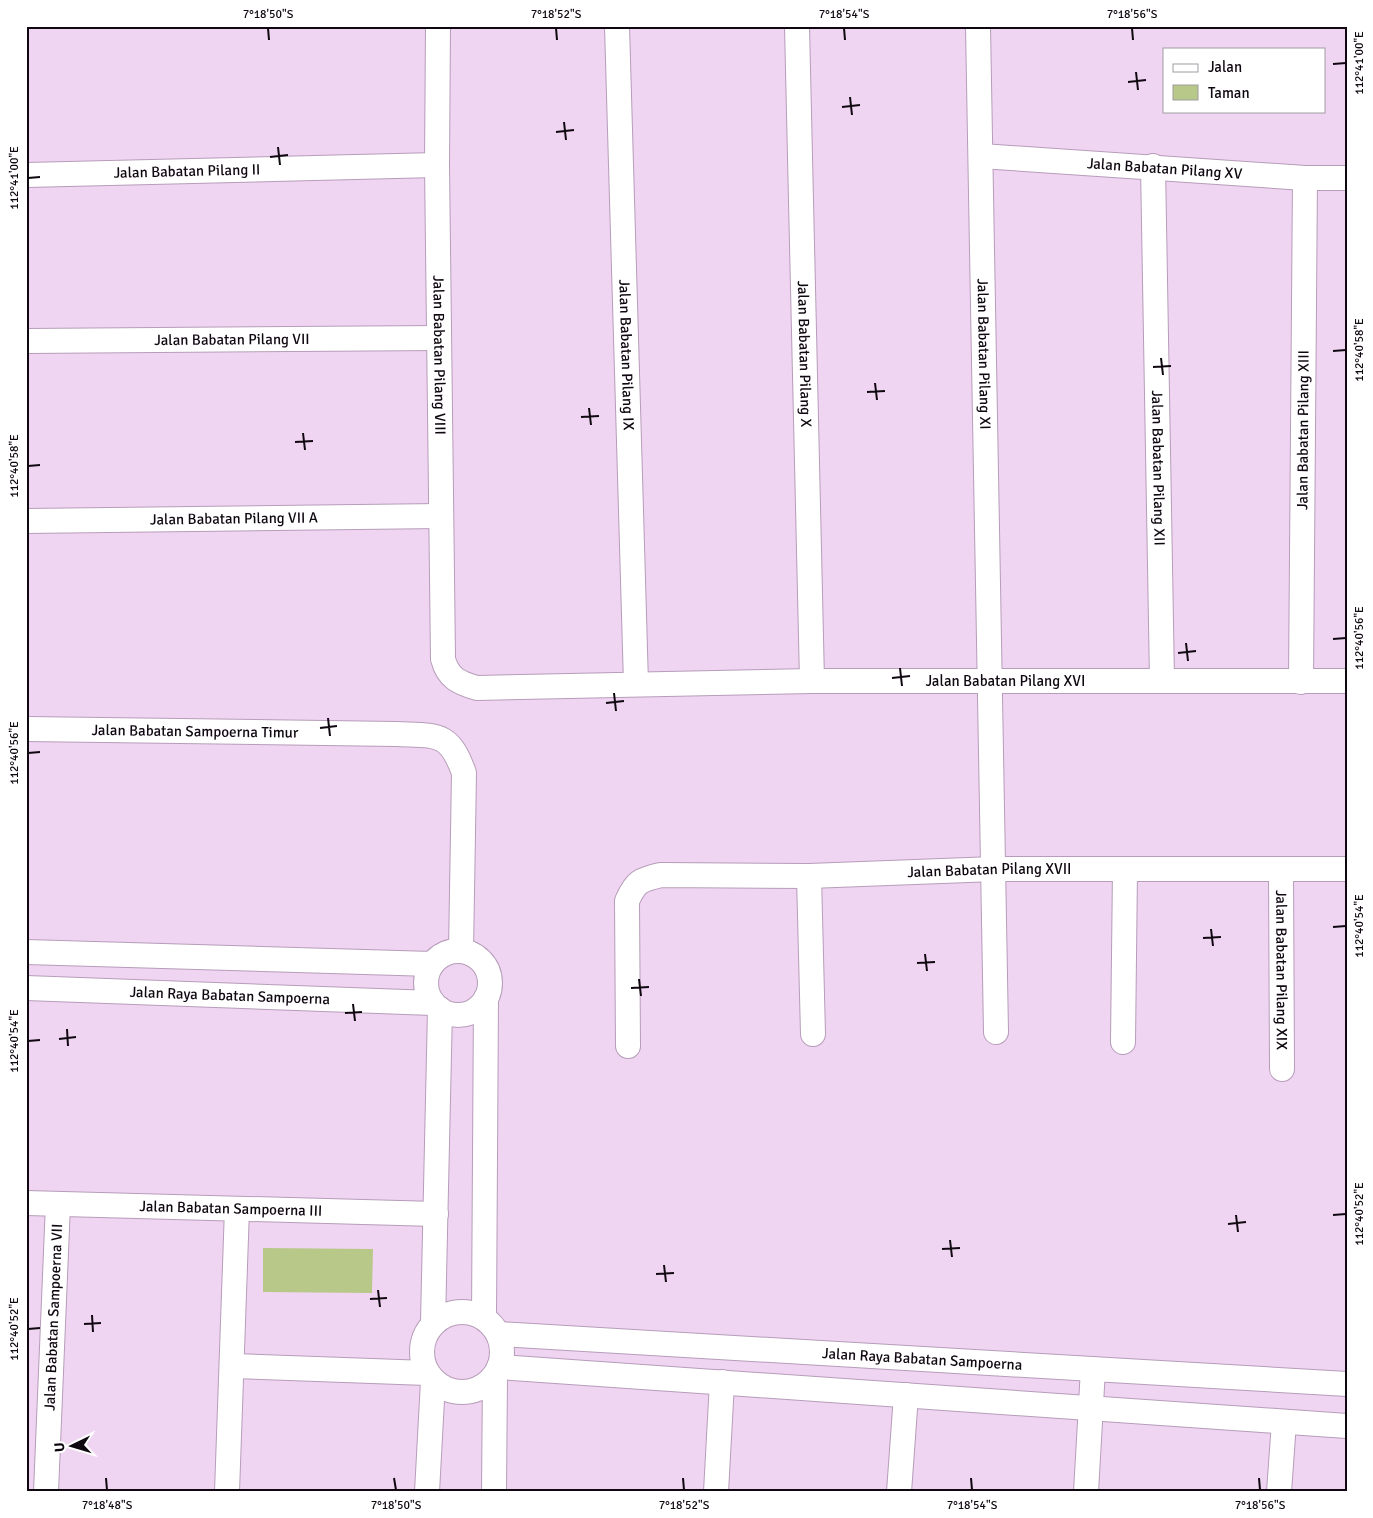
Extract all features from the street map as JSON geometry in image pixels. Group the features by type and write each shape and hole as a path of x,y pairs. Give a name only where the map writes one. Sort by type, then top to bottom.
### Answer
{"street":[{"name":"Jalan Babatan Pilang VIII","path":"438,26 438,338 443,659 446,671 454,680"},
{"name":"Jalan Babatan Pilang IX","path":"617,26 636,684"},
{"name":"Jalan Babatan Pilang X","path":"797,26 812,681"},
{"name":"Jalan Babatan Pilang XI","path":"978,26 996,1032"},
{"name":"Jalan Babatan Pilang XV","path":"981,156 1153,166 1305,178 1347,178"},
{"name":"Jalan Babatan Pilang II","path":"26,175 437,165"},
{"name":"Jalan Babatan Pilang XII","path":"1153,166 1162,680"},
{"name":"Jalan Babatan Pilang XIII","path":"1301,682 1305,178"},
{"name":"Jalan Babatan Pilang VII","path":"26,341 438,338"},
{"name":"Jalan Babatan Pilang VII A","path":"26,521 441,516"},
{"name":"Jalan Babatan Pilang XVI","path":"454,680 478,688 812,681 1347,681"},
{"name":"Jalan Babatan Sampoerna Timur","path":"26,729 396,734 430,736 447,740 457,753 464,773 461,951"},
{"name":"Jalan Babatan Pilang XVII","path":"628,1046 627,900 634,886 644,879 661,875 809,876 994,870 1347,869"},
{"path":"1123,1042 1125,870"},
{"name":"Jalan Babatan Pilang XIX","path":"1281,870 1282,1069"},
{"path":"809,876 813,1034"},
{"path":"433,1323 436,1214 437,1006 426,984 432,964 440,956 450,952 461,951 480,959 490,978 490,988 481,1006 466,1014 457,1015 437,1006"},
{"path":"26,952 432,964"},
{"name":"Jalan Raya Babatan Sampoerna","path":"26,988 437,1006"},
{"path":"486,998 491,1326 502,1350 497,1371 494,1492"},
{"name":"Jalan Babatan Sampoerna III","path":"26,1203 436,1214"},
{"name":"Jalan Babatan Sampoerna VII","path":"46,1492 58,1204"},
{"path":"227,1492 233,1366 237,1209"},
{"path":"491,1326 464,1311 452,1312 433,1323 421,1346 422,1360 430,1377 445,1389 459,1392 472,1391 484,1385 497,1371 722,1382 1347,1426"},
{"name":"Jalan Raya Babatan Sampoerna","path":"491,1326 1093,1369 1347,1384"},
{"path":"233,1366 430,1377"},
{"path":"1086,1492 1093,1369"},
{"path":"427,1492 430,1377"},
{"path":"716,1492 722,1382"},
{"path":"899,1492 906,1395"},
{"path":"1279,1492 1284,1422"}],"green space":[{"path":"263,1248 373,1249 372,1293 263,1292"}]}
